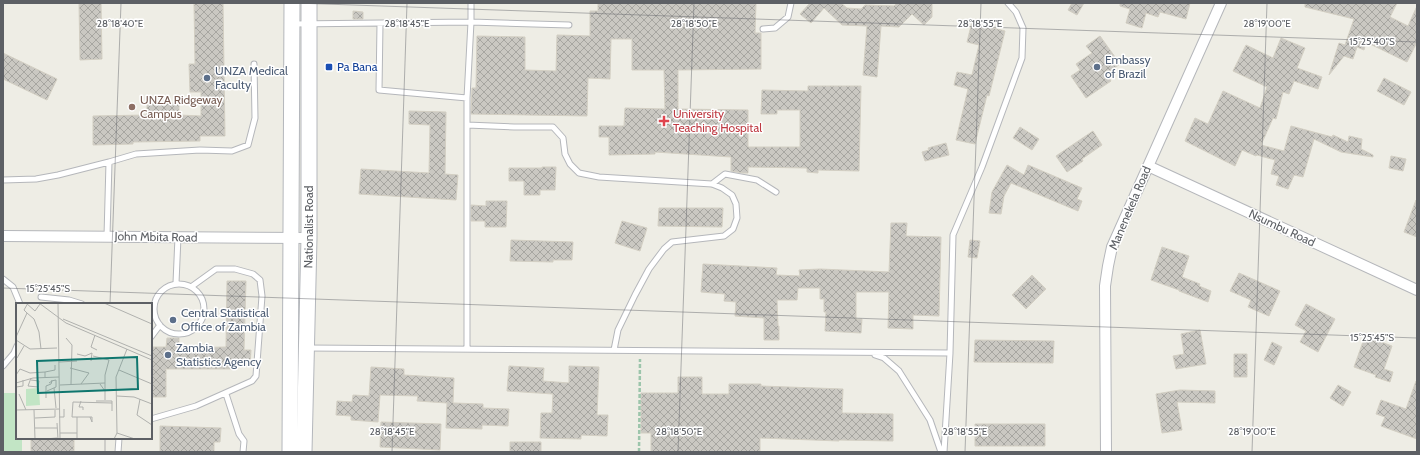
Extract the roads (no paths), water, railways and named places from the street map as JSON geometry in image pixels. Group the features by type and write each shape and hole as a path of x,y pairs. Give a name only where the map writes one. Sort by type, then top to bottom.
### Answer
{"main road":[{"name":"Nationalist Road","path":"290,452 292,3"},
{"name":"Nationalist Road","path":"304,452 309,238 309,3"}],"street":[{"name":"Manenekela Road","path":"1106,452 1104,332 1105,286 1112,246 1221,3"},
{"name":"Nsumbu Road","path":"1148,166 1417,290"},
{"name":"John Mbita Road","path":"3,236 309,238"}],"lane":[{"path":"467,349 467,98 471,3"},
{"path":"763,29 775,28 788,17 790,3"},
{"path":"944,452 950,353 953,235 982,167 1022,58 1023,28 1016,12 1008,3"},
{"path":"292,24 310,25 471,22 569,25"},
{"path":"380,24 379,90 467,98"},
{"path":"3,180 36,179 58,175 136,154 200,150 232,151 248,145 255,118 254,64"},
{"path":"467,125 553,127 563,138 565,154 570,164 579,173 598,177 712,184 722,188 732,195 736,204 738,218 733,229 724,236 672,242 664,249 649,269 635,295 618,330 614,350"},
{"path":"107,236 109,162"},
{"path":"712,184 725,174 757,180 776,192"},
{"path":"176,283 178,237"},
{"path":"152,420 196,406 226,394 252,381 256,376 262,296 260,280 253,274 236,269 216,269 191,286"},
{"path":"3,279 13,287 20,303"},
{"path":"176,283 191,286 199,292 203,299 203,317 199,325 192,331 184,334 175,334 167,331 160,325 155,315 155,304 159,294 166,287 176,283"},
{"path":"41,297 70,300 79,303"},
{"path":"152,336 160,325"},
{"path":"3,366 16,348"},
{"path":"307,348 950,353"},
{"path":"871,353 884,358 899,371 930,420 941,452"},
{"path":"226,394 239,434 244,440 244,452"},
{"path":"118,452 119,439"}],"place":[{"name":"Pa Bana","path":"329,67"},
{"name":"Embassy of Brazil","path":"1097,67"},
{"name":"UNZA Medical Faculty","path":"207,78"},
{"name":"UNZA Ridgeway Campus","path":"132,107"},
{"name":"University Teaching Hospital","path":"664,121"},
{"name":"Central Statistical Office of Zambia","path":"173,320"},
{"name":"Zambia Statistics Agency","path":"168,355"}]}
